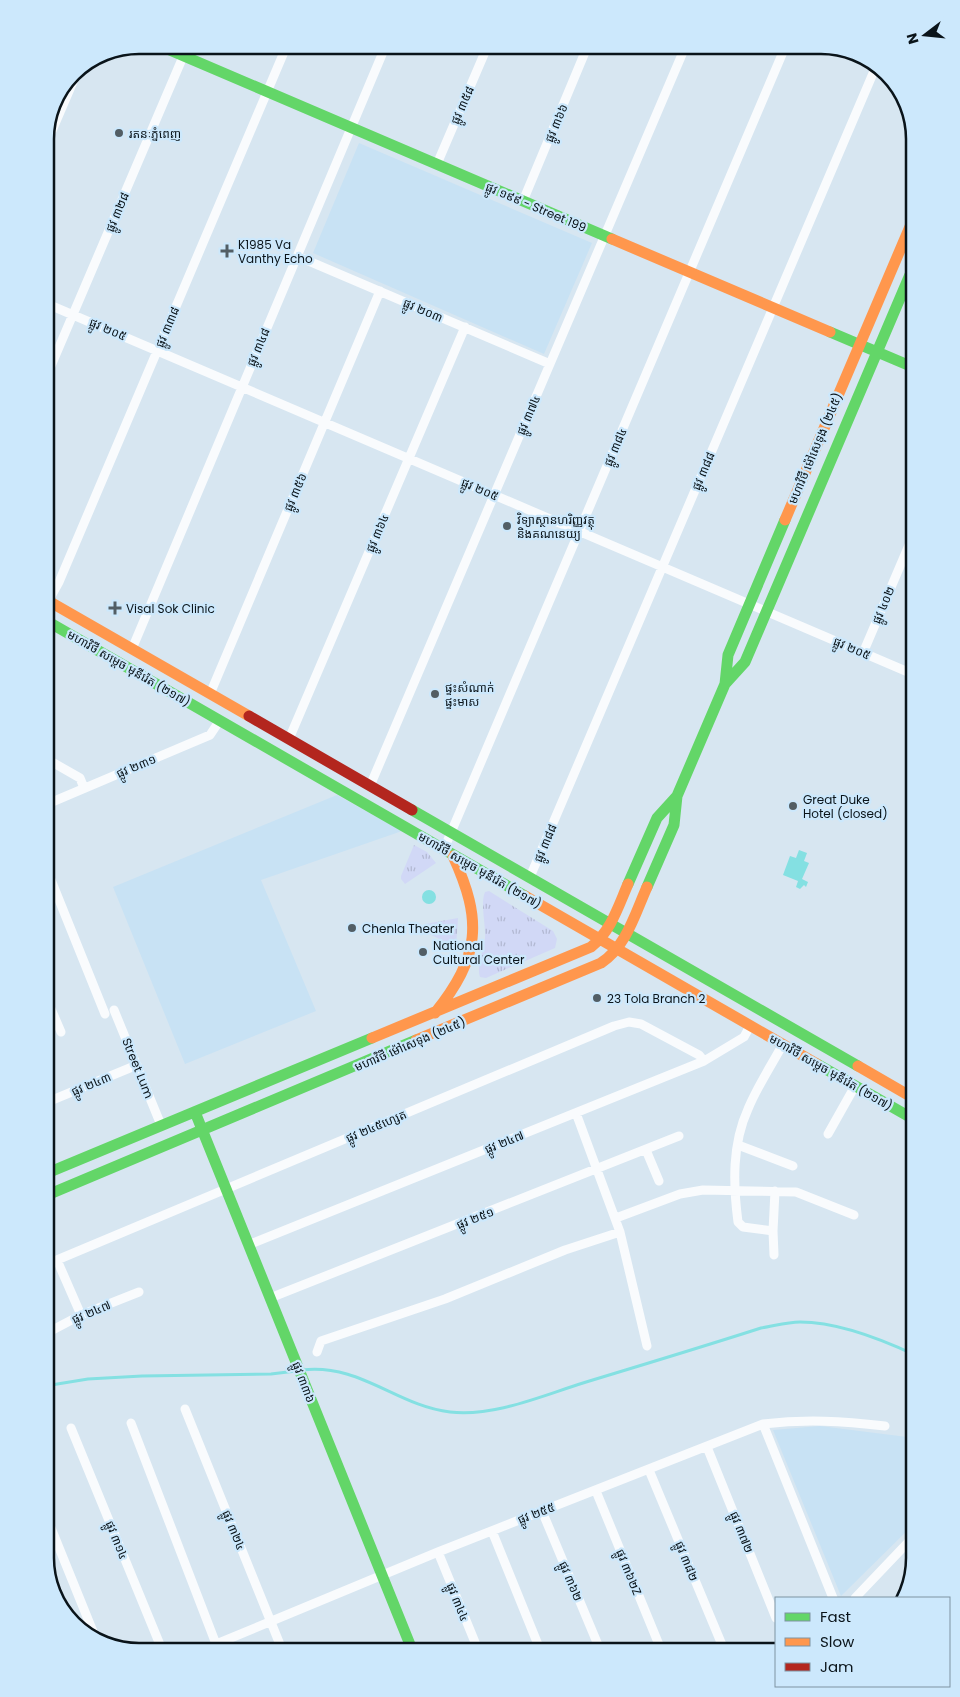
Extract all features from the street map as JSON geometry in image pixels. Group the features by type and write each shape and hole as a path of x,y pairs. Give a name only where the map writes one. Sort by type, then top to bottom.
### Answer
{"main road":[{"name":"ផ្លូវ ១៩៩ - Street 199","path":"179,54 906,364"},
{"name":"មហាវិថី ម៉ៅសេទុង (២៤៥)","path":"54,1192 601,964 618,949 627,934 674,825 677,796 725,684 728,655 748,604 906,236"},
{"name":"មហាវិថី ម៉ៅសេទុង (២៤៥)","path":"725,684 745,662 906,284"},
{"name":"មហាវិថី សម្តេច មុនីរ៉េត (២១៧)","path":"54,606 132,649 906,1094"},
{"name":"មហាវិថី សម្តេច មុនីរ៉េត (២១៧)","path":"54,625 906,1115"},
{"name":"មហាវិថី ម៉ៅសេទុង (២៤៥)","path":"54,1170 591,947 601,940 611,924 657,818 677,796"},
{"path":"435,1013 450,996 462,977 473,933 473,910 466,882 448,852"},
{"name":"ផ្លូវ ៣៣៦","path":"195,1112 409,1643"}],"street":[{"name":"ផ្លូវ ៣៣៨","path":"54,590 59,582 283,54"},
{"name":"ផ្លូវ ៣៤៨","path":"132,649 382,54"},
{"name":"ផ្លូវ ៣៥៨","path":"437,164 484,54"},
{"name":"ផ្លូវ ៣៦៦","path":"523,201 584,54"},
{"name":"ផ្លូវ ៣៧៤","path":"370,786 682,54"},
{"name":"ផ្លូវ ៣៨៤","path":"448,852 451,832 782,54"},
{"name":"ផ្លូវ ៣២៨","path":"54,359 184,56"},
{"name":"ផ្លូវ ៣៨៨","path":"530,877 873,72"},
{"path":"56,121 69,90"},
{"name":"ផ្លូវ ២០៣","path":"297,256 550,364"},
{"name":"ផ្លូវ ៣៥៦","path":"210,694 380,291"},
{"name":"ផ្លូវ ២០៥","path":"54,307 906,671"},
{"name":"ផ្លូវ ៣៦៤","path":"289,739 465,327"},
{"name":"ផ្លូវ ៤០២","path":"863,653 906,552"},
{"name":"ផ្លូវ ២៣១","path":"54,801 210,735 220,720"},
{"path":"54,763 80,778 84,788"},
{"name":"Street Lum","path":"54,885 110,1012 136,1065 161,1125"},
{"path":"54,1017 60,1032"},
{"name":"ផ្លូវ ២៤៥ហ្សេត","path":"54,1261 614,1026 629,1022 640,1024 699,1054 704,1061"},
{"name":"ផ្លូវ ២៤៧","path":"248,1245 704,1061 744,1036 750,1026"},
{"path":"773,1231 740,1225 734,1192 738,1145 748,1108 783,1044"},
{"name":"ផ្លូវ ២៤៣","path":"54,1099 136,1065"},
{"path":"828,1134 854,1086"},
{"path":"576,1113 616,1218 647,1346"},
{"name":"ផ្លូវ ២៥១","path":"270,1298 679,1136"},
{"path":"738,1145 793,1166"},
{"path":"646,1150 659,1181"},
{"path":"616,1218 680,1194 703,1190 796,1192 854,1214"},
{"path":"774,1255 775,1191"},
{"path":"317,1352 321,1341 445,1299 565,1250 620,1232"},
{"path":"57,1260 81,1315"},
{"name":"ផ្លូវ ២៤៧","path":"54,1329 81,1315 139,1292"},
{"name":"ផ្លូវ ៣២៤","path":"185,1409 279,1643"},
{"name":"ផ្លូវ ២៥៥","path":"218,1643 438,1552 763,1424 800,1420 838,1420 885,1426"},
{"path":"131,1423 216,1643"},
{"path":"763,1424 833,1597"},
{"name":"ផ្លូវ ៣១៤","path":"71,1428 159,1643"},
{"name":"ផ្លូវ ៣៧២","path":"707,1447 775,1616"},
{"name":"ផ្លូវ ៣៨២","path":"649,1470 721,1643"},
{"name":"ផ្លូវ ៣៦២Z","path":"596,1491 658,1643"},
{"name":"ផ្លូវ ៣៦២","path":"542,1511 597,1643"},
{"path":"492,1531 537,1643"},
{"path":"54,1535 92,1629"},
{"path":"856,1597 906,1544"},
{"name":"ផ្លូវ ៣៤៤","path":"438,1552 475,1643"}],"shaded area":[{"path":"359,143 592,243 544,354 313,253"},
{"path":"337,795 402,831 261,880 316,1011 185,1064 113,887"},
{"path":"820,1426 906,1437 906,1532 841,1596 773,1430"}],"green space":[{"path":"414,845 427,852 436,863 405,884 401,876"},
{"path":"489,891 553,931 557,939 555,948 486,978 480,977 480,963 485,938 483,902 485,892"},
{"path":"458,918 456,947 421,930 425,924"}],"water":[{"path":"799,850 807,853 804,861 809,863 802,879 808,882 806,887 804,885 800,889 796,887 798,881 783,875 790,856 796,858"},
{"path":"426,890 432,890 436,897 432,904 426,904 422,900 422,894"}],"waterway":[{"path":"302,1370 323,1370 342,1373 431,1408 467,1413 517,1404 761,1328 790,1323 814,1323 844,1328 906,1351"},
{"path":"54,1385 88,1379 142,1376 271,1374 296,1371"}],"traffic: fast":[{"path":"179,54 612,239"},
{"path":"725,684 745,662 906,284"},
{"path":"830,332 906,364"},
{"path":"647,887 674,825 677,796 725,684 728,655 785,520"},
{"path":"54,625 525,896"},
{"path":"628,884 657,818 677,796"},
{"path":"412,810 858,1066"},
{"path":"54,1170 372,1038"},
{"path":"54,1192 416,1040"},
{"path":"817,1064 906,1115"},
{"path":"195,1112 409,1643"}],"traffic: slow":[{"path":"785,520 906,236"},
{"path":"612,239 830,332"},
{"path":"54,604 249,716"},
{"path":"435,1013 461,974 472,938 469,900 463,879 453,856"},
{"path":"372,1038 591,947 609,926 628,884"},
{"path":"416,1040 601,963 610,956 623,939 634,919 647,887"},
{"path":"525,896 817,1064"},
{"path":"858,1066 906,1094"}],"traffic: jam":[{"path":"249,716 412,810"}],"place":[{"name":"រតនៈភ្នំពេញ","path":"119,133"},
{"name":"K1985 Va Vanthy Echo","path":"227,251"},
{"name":"វិទ្យាស្ថានហរិញ្ញវត្ថុ និងគណនេយ្យ","path":"507,526"},
{"name":"Visal Sok Clinic","path":"115,608"},
{"name":"ផ្ទះសំណាក់ ផ្ទះមាស","path":"435,694"},
{"name":"Great Duke Hotel (closed)","path":"793,806"},
{"name":"Chenla Theater","path":"352,928"},
{"name":"National Cultural Center","path":"423,952"},
{"name":"23 Tola Branch 2","path":"597,998"}]}
